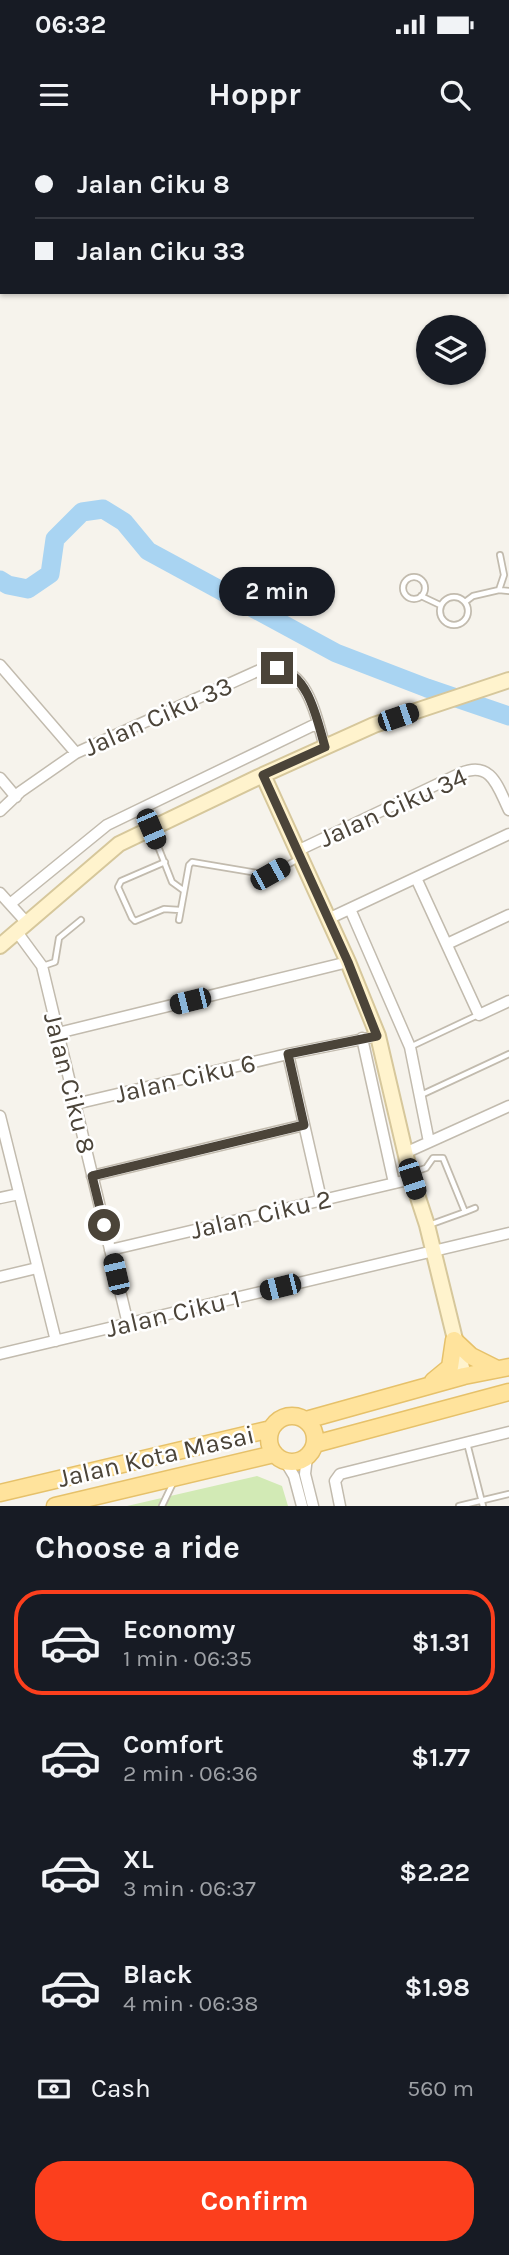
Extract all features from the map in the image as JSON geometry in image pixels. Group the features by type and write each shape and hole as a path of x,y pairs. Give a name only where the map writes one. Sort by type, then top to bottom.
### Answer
{"main road":[{"path":"454,1340 471,1356 503,1368"},
{"path":"418,1388 442,1376 450,1367 454,1340"},
{"path":"306,1420 418,1388 503,1368"},
{"path":"311,1450 314,1430 300,1416 286,1416 271,1429 269,1439 280,1457 293,1462 311,1450 471,1400 509,1392"},
{"name":"Jalan Kota Masai","path":"0,1493 271,1429"},
{"name":"Jalan Kota Masai","path":"55,1506 176,1476 280,1457"}],"street":[{"path":"0,665 76,753"},
{"name":"Jalan Ciku 33","path":"0,811 76,753 269,668 285,669 298,679 318,723 325,747"},
{"path":"0,946 119,844 374,725 502,682"},
{"path":"10,904 107,825 318,723"},
{"name":"Jalan Ciku 34","path":"299,854 468,770 478,769 490,775 509,810"},
{"path":"263,775 348,962 377,1036 464,1376"},
{"path":"0,778 16,797"},
{"path":"328,919 509,834"},
{"path":"416,878 479,1015 509,1001"},
{"name":"Jalan Ciku 8","path":"0,893 10,904 42,966 128,1324"},
{"path":"350,909 410,1047 429,1143"},
{"path":"447,944 509,915"},
{"path":"58,1033 348,962"},
{"name":"Jalan Ciku 6","path":"75,1104 377,1036"},
{"path":"362,1038 394,1183"},
{"path":"288,1054 321,1199"},
{"path":"405,1153 509,1107"},
{"path":"1,1121 56,1341"},
{"path":"92,1176 304,1125"},
{"name":"Jalan Ciku 2","path":"110,1250 394,1183 411,1176"},
{"path":"0,1198 19,1194"},
{"name":"Jalan Ciku 1","path":"0,1354 509,1233"},
{"path":"0,1277 37,1268"},
{"path":"340,1506 335,1480 338,1476 509,1432"},
{"path":"311,1450 305,1474 313,1506"},
{"path":"280,1457 294,1476 302,1506"}],"lane":[{"path":"499,590 504,575 500,555"},
{"path":"421,596 425,592 423,581 419,578 408,579 404,589 406,595 411,598 421,596 440,606"},
{"path":"465,602 473,596 499,590 509,591"},
{"path":"459,597 465,602 468,608 463,621 456,625 443,620 440,606 445,600 459,597"},
{"path":"151,829 173,883 183,890"},
{"path":"179,920 183,890 192,862 269,875 299,854"},
{"path":"165,862 121,881 118,887 133,920 164,909 180,910"},
{"path":"42,966 55,962 59,938 81,920"},
{"path":"410,1047 479,1015"},
{"path":"420,1095 509,1054"},
{"path":"411,1176 426,1168 433,1158 443,1158 465,1212"},
{"path":"427,1225 475,1208"},
{"path":"467,1443 482,1503"},
{"path":"162,1506 170,1494 176,1476"},
{"path":"459,1506 482,1503 509,1494"}],"green space":[{"path":"257,1476 282,1486 288,1506 127,1506"}],"waterway":[{"path":"0,580 8,585 28,589 50,574 55,539 82,512 103,509 124,522 148,551 336,653 509,716"}],"route":[{"path":"104,1225 92,1176 304,1125 288,1054 377,1036 348,962 263,775 325,747 303,686 292,673 277,668"}]}
